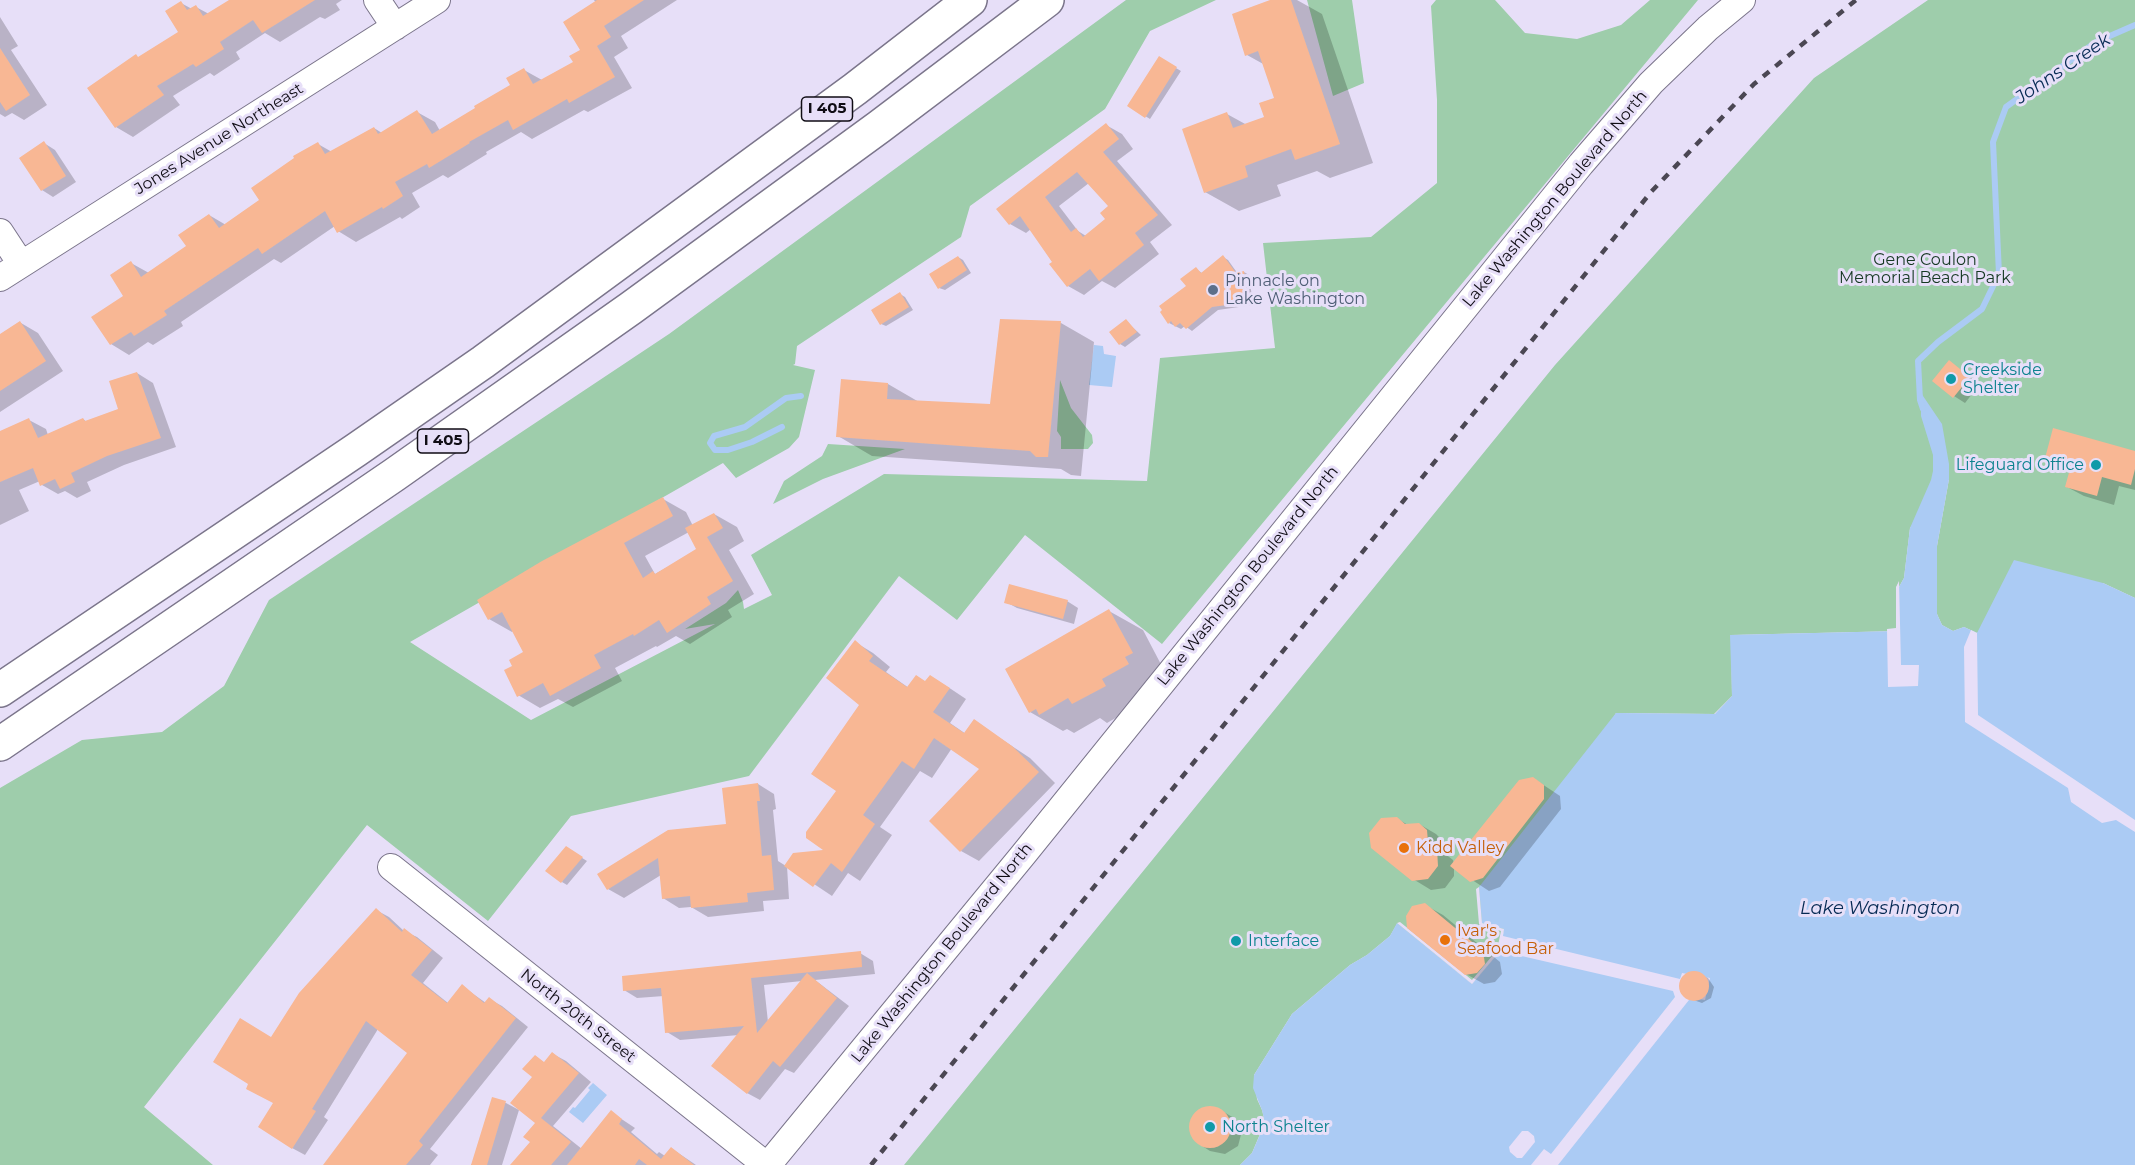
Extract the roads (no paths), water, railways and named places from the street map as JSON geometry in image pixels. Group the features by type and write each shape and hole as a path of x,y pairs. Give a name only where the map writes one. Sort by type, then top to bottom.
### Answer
{"highway":[{"path":"682,216 937,0"},
{"name":"I 405","path":"0,690 492,355 855,89 969,0"},
{"name":"I 405","path":"0,744 394,475 631,308 879,127 1047,0"},
{"path":"879,127 1071,0"}],"street":[{"path":"376,0 394,27"},
{"name":"Jones Avenue Northeast","path":"10,271 437,0"},
{"name":"Lake Washington Boulevard North","path":"767,1165 1023,855 1581,164 1652,83 1708,28 1742,0"},
{"path":"0,232 10,271"},
{"name":"North 20th Street","path":"391,867 767,1165"}],"water":[{"path":"1094,345 1103,346 1104,354 1116,356 1112,387 1089,385"},
{"name":"Lake Washington","path":"1921,393 1942,424 1949,464 1949,479 1937,546 1937,614 1942,625 1953,631 1964,627 1977,633 2014,560 2103,583 2135,598 2135,1165 1240,1165 1252,1153 1265,1123 1253,1088 1254,1075 1292,1014 1350,965 1367,955 1390,936 1397,923 1472,984 1500,951 1504,929 1482,923 1479,887 1616,713 1715,714 1732,696 1730,635 1899,631 1899,587 1904,578 1910,528 1933,471 1933,455 1921,416"},
{"path":"593,1083 607,1095 583,1123 569,1112 590,1090 588,1088"}],"waterway":[{"name":"Johns Creek","path":"1923,409 1920,400 1918,361 1938,342 1982,309 1999,274 1993,142 2006,107 2096,42 2135,25"},
{"path":"782,427 752,442 728,450 715,450 710,443 714,436 745,427 786,398 801,396"}],"railway":[{"path":"871,1165 1651,192 1754,84 1856,0"}],"place":[{"name":"Pinnacle on Lake Washington","path":"1213,290"},
{"name":"Creekside Shelter","path":"1951,379"},
{"name":"Lifeguard Office","path":"2096,465"},
{"name":"Kidd Valley","path":"1404,848"},
{"name":"Ivar's Seafood Bar","path":"1445,940"},
{"name":"Interface","path":"1236,941"},
{"name":"North Shelter","path":"1210,1127"}],"park label":[{"name":"Gene Coulon Memorial Beach Park","path":"1925,269"}]}
